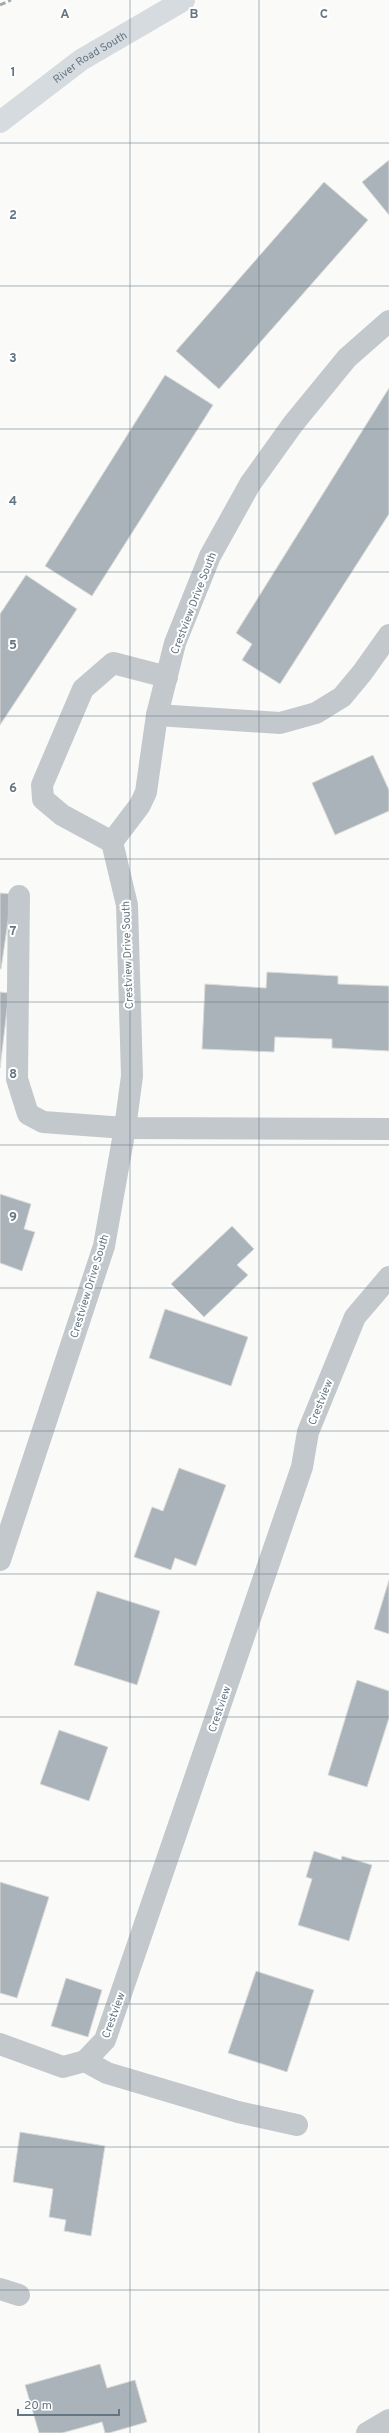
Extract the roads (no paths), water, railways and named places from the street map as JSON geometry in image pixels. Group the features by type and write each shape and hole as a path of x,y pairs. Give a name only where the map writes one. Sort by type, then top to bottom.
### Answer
{"main road":[{"name":"River Road South","path":"0,122 81,60 184,0"}],"street":[{"name":"Crestview Drive South","path":"0,1560 104,1246 125,1128 132,1076 127,905 112,842 140,805 146,792 157,715 176,643 210,556 250,484 293,424 347,358 389,321"},
{"path":"157,715 280,723 316,713 342,696 362,673 389,635"},
{"path":"112,842 62,815 43,799 42,785 83,689 113,663 167,677"},
{"path":"19,896 17,1079 28,1114 43,1122 125,1128 389,1129"},
{"name":"Crestview","path":"85,2061 105,2040 302,1467 308,1432 355,1316 389,1277"},
{"path":"0,2044 63,2066 85,2061 107,2073 238,2112 297,2125"},
{"path":"367,2433 389,2420"}],"railway":[{"path":"0,5 11,0"}]}
